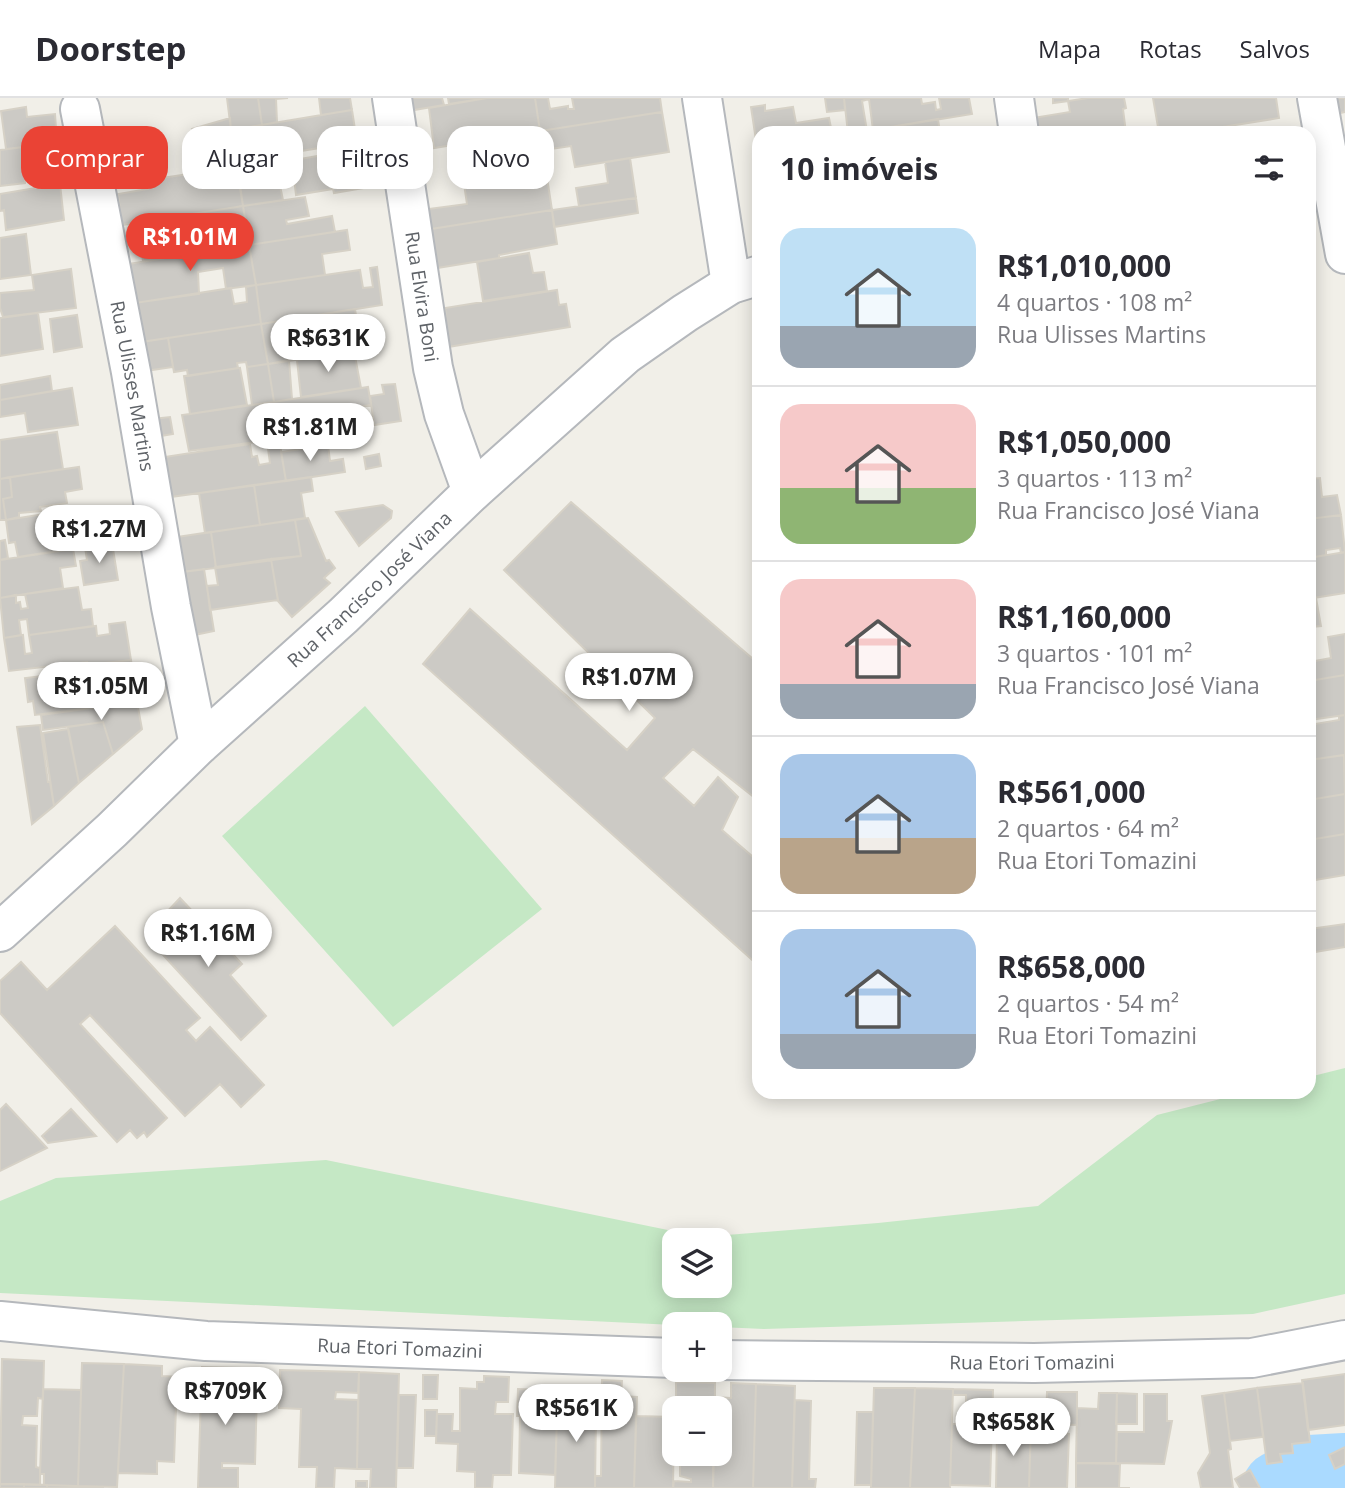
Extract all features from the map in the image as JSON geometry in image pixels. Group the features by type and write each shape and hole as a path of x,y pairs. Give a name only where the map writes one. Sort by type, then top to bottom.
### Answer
{"street":[{"name":"Rua Elvira Boni","path":"392,98 433,368 444,414 472,492"},
{"path":"702,98 745,280"},
{"path":"1014,98 1018,126"},
{"path":"1317,98 1345,254"},
{"name":"Rua Ulisses Martins","path":"80,109 131,372 171,607 199,745"},
{"name":"Rua Francisco José Viana","path":"0,932 112,830 199,745 343,616 472,492 625,355 685,313 745,280"},
{"name":"Rua Etori Tomazini","path":"0,1321 206,1341 662,1358"},
{"name":"Rua Etori Tomazini","path":"732,1360 1034,1363 1252,1357 1345,1339"}],"green space":[{"path":"365,706 542,909 393,1027 222,836"},
{"path":"1345,1068 1345,1294 1253,1314 764,1329 732,1328 732,1312 662,1312 662,1324 0,1293 0,1201 56,1178 326,1160 662,1229 662,1298 732,1298 732,1235 1038,1206 1157,1115 1220,1099 1316,1099 1316,1075"}],"building":[{"path":"227,98 258,98 262,125 230,126"},
{"path":"258,98 288,98 276,99 277,122 262,125"},
{"path":"319,98 350,98 352,110 321,115"},
{"path":"412,98 442,98 444,105 414,110"},
{"path":"448,98 487,98 449,104"},
{"path":"487,98 535,98 539,126 447,126 447,146 434,148 429,108"},
{"path":"535,98 548,98 550,109 568,106 568,109 574,109 572,98 660,98 662,112 554,129 554,126 539,126"},
{"path":"825,98 844,98 845,110 827,112"},
{"path":"844,98 921,98 922,104 935,102 936,110 941,109 939,98 969,98 972,114 898,126 872,126 869,99 862,101 866,126 847,126"},
{"path":"1053,98 1068,98 1068,101 1053,103"},
{"path":"1124,98 1125,126 1034,126 1033,118 1070,112 1068,101"},
{"path":"1153,98 1276,98 1279,118 1229,126 1158,126"},
{"path":"1334,98 1345,98 1345,112 1336,114"},
{"path":"765,105 765,111 793,107 796,123 829,118 831,126 754,126 751,107"},
{"path":"26,107 27,117 55,114 56,126 21,126 21,147 6,149 1,111"},
{"path":"352,110 354,126 317,126 317,148 303,151 303,126 255,126"},
{"path":"662,112 669,152 575,167 571,146 554,148 554,129"},
{"path":"230,118 231,126 202,126"},
{"path":"938,119 939,126 897,126"},
{"path":"21,147 21,183 0,186 0,150"},
{"path":"317,156 317,189 333,189 296,195 295,189 303,189 303,159"},
{"path":"630,158 636,198 579,206 576,188 608,183 605,162"},
{"path":"182,175 182,189 241,189 243,206 122,225 118,194 168,189 168,177"},
{"path":"30,189 61,189 64,220 6,230 4,210 0,211 0,194"},
{"path":"240,189 281,189 283,200 243,206"},
{"path":"333,189 358,189 334,193"},
{"path":"465,189 549,189 552,210 431,229 428,209 467,204"},
{"path":"305,197 309,216 286,220 287,224 332,216 335,232 249,245 243,206"},
{"path":"636,198 638,213 554,227 552,210"},
{"path":"243,206 249,245 143,261 140,242 208,232 205,212"},
{"path":"552,210 557,244 499,255 499,258 437,268 431,229"},
{"path":"347,230 350,250 322,254 325,275 256,285 249,245"},
{"path":"26,234 31,275 0,279 0,238"},
{"path":"249,245 256,285 226,289 223,268 198,272 199,294 135,303 128,264"},
{"path":"529,253 533,273 544,272 547,291 483,301 477,262"},
{"path":"377,267 382,305 261,324 256,285 360,270 363,288 373,287 370,268"},
{"path":"71,269 76,308 3,317 0,293 34,290 32,275"},
{"path":"256,285 261,324 141,342 135,303 231,288 234,304 247,302 246,287"},
{"path":"557,290 559,305 566,304 570,327 448,347 445,308"},
{"path":"355,309 361,350 268,364 261,324"},
{"path":"38,313 43,349 0,356 0,318"},
{"path":"77,315 82,347 54,352 50,319"},
{"path":"261,324 268,364 247,367 246,362 237,363 238,368 188,376 187,370 174,372 168,338"},
{"path":"168,338 173,367 145,371 141,342"},
{"path":"354,351 361,388 301,397 297,360"},
{"path":"289,360 292,399 274,402 268,364"},
{"path":"268,364 274,402 252,405 247,367"},
{"path":"240,368 247,405 190,414 184,376"},
{"path":"50,376 52,391 0,400 0,385"},
{"path":"395,384 401,421 374,425 370,396 384,394 382,385"},
{"path":"368,387 371,405 276,419 274,402"},
{"path":"72,388 78,425 28,432 25,413 0,417 0,400"},
{"path":"274,402 279,439 189,451 182,415"},
{"path":"170,417 173,434 155,437 153,419"},
{"path":"57,432 63,469 0,479 0,440"},
{"path":"279,439 286,481 163,498 158,458 250,444 252,457 257,456 259,465 270,463 267,441"},
{"path":"328,445 330,461 343,459 345,472 286,481 281,452"},
{"path":"379,454 381,466 366,469 364,457"},
{"path":"79,467 82,489 65,492 67,503 40,507 41,511 19,513 19,517 6,520 3,499 12,497 10,477"},
{"path":"10,477 12,497 3,499 6,520 0,520 0,479"},
{"path":"311,477 313,491 301,493 305,518 260,525 254,485"},
{"path":"1316,478 1320,478 1322,497 1337,495 1341,515 1316,518"},
{"path":"254,485 260,525 205,533 199,493"},
{"path":"571,502 752,658 752,796 693,749 663,778 694,806 718,777 738,797 722,830 752,856 752,960 423,664 470,609 627,750 655,718 504,570"},
{"path":"383,505 392,511 391,518 359,546 336,512"},
{"path":"76,509 83,547 18,557 15,542 9,543 6,520"},
{"path":"1341,515 1345,552 1341,553 1340,548 1326,550 1326,555 1316,557 1316,518"},
{"path":"308,518 326,561 329,560 335,568 324,578 330,583 292,617 278,601 271,559 301,556 295,520"},
{"path":"295,520 301,556 216,568 211,532"},
{"path":"211,532 216,568 175,573 170,538"},
{"path":"5,540 8,558 0,560 0,541"},
{"path":"112,543 118,580 84,585 80,561 87,560 85,547"},
{"path":"73,549 76,566 60,568 63,588 0,598 0,560"},
{"path":"1345,552 1345,593 1316,598 1316,557"},
{"path":"271,559 278,600 210,610 207,586 218,585 215,567"},
{"path":"204,569 214,631 185,637 181,572"},
{"path":"78,587 82,610 91,609 93,626 29,635 27,619 19,620 21,635 4,638 0,598 16,595 16,603 20,602 21,609 28,608 25,594"},
{"path":"1316,598 1321,626 1316,626"},
{"path":"125,622 131,660 9,671 4,638 23,635 25,654 32,653 29,635 96,626 97,636 110,634 109,624"},
{"path":"1345,634 1345,675 1316,680 1316,661 1331,658 1328,637"},
{"path":"131,660 137,702 35,715 33,701 28,702 25,678 92,670 92,665"},
{"path":"1345,675 1345,715 1316,719 1316,680"},
{"path":"137,702 142,729 113,754 103,722 43,730 41,715"},
{"path":"1345,715 1345,755 1316,759 1316,724 1339,720 1339,716"},
{"path":"103,722 113,754 79,783 68,727"},
{"path":"40,725 54,806 32,824 17,727"},
{"path":"68,729 79,783 54,806 43,733"},
{"path":"1344,755 1345,794 1316,799 1316,759"},
{"path":"1345,794 1345,834 1316,839 1316,799"},
{"path":"1345,834 1345,875 1316,880 1316,839"},
{"path":"180,898 242,964 230,975 266,1016 241,1040 152,943 174,926 164,915"},
{"path":"1345,924 1345,947 1316,952 1316,928"},
{"path":"115,926 200,1018 186,1030 196,1041 210,1027 264,1085 241,1107 220,1084 185,1116 90,1015 80,1024 167,1118 147,1137 144,1132 137,1138 130,1130 117,1142 0,1013 0,981 21,962 47,990"},
{"path":"6,1104 47,1148 0,1171 0,1110"},
{"path":"71,1109 96,1136 48,1143 42,1136"},
{"path":"2,1359 44,1361 43,1399 38,1398 37,1416 23,1416 22,1425 37,1426 36,1467 40,1468 40,1485 0,1484"},
{"path":"82,1363 124,1364 117,1487 78,1486"},
{"path":"124,1364 162,1366 162,1376 181,1377 180,1407 176,1407 174,1462 157,1461 157,1474 118,1473"},
{"path":"202,1367 241,1368 241,1392 257,1392 255,1464 222,1463 222,1468 238,1468 238,1488 198,1488"},
{"path":"280,1370 359,1372 358,1393 336,1392 335,1399 358,1400 357,1469 335,1468 334,1488 316,1488 317,1467 299,1467 301,1409 279,1408"},
{"path":"359,1372 399,1374 396,1488 370,1488 371,1469 357,1469"},
{"path":"1345,1374 1345,1425 1308,1430 1302,1380"},
{"path":"423,1375 438,1375 437,1399 423,1399"},
{"path":"484,1376 509,1377 508,1402 496,1402 495,1414 513,1414 511,1475 493,1475 492,1488 475,1488 475,1472 457,1471 458,1444 436,1443 437,1414 453,1414 452,1431 460,1431 460,1388 477,1389 477,1382 484,1382"},
{"path":"602,1380 622,1381 621,1396 637,1397 634,1488 595,1488 595,1476 601,1476"},
{"path":"676,1382 715,1383 715,1396 676,1396"},
{"path":"731,1383 756,1384 753,1488 713,1488 714,1466 732,1466"},
{"path":"1303,1383 1310,1442 1292,1444 1293,1453 1280,1454 1282,1462 1267,1464 1257,1388"},
{"path":"756,1384 795,1386 792,1488 753,1488"},
{"path":"874,1388 915,1388 910,1488 871,1488"},
{"path":"915,1388 953,1389 950,1488 910,1488"},
{"path":"1257,1388 1263,1437 1230,1441 1224,1393"},
{"path":"43,1389 81,1390 78,1486 44,1485 44,1474 40,1474"},
{"path":"518,1389 541,1390 540,1415 557,1416 555,1475 519,1473"},
{"path":"953,1389 993,1390 990,1486 950,1485 952,1424 966,1424 966,1395 953,1395"},
{"path":"568,1391 589,1392 587,1412 596,1413 595,1488 555,1488 557,1416 565,1416"},
{"path":"1047,1392 1077,1392 1077,1425 1055,1424 1054,1433 1069,1434 1067,1488 1029,1488 1031,1419 1046,1419"},
{"path":"1099,1393 1117,1393 1116,1463 1076,1463 1077,1408 1098,1409"},
{"path":"1117,1393 1137,1394 1137,1424 1116,1424"},
{"path":"1224,1393 1233,1488 1201,1488 1198,1473 1210,1453 1202,1396"},
{"path":"1144,1394 1167,1394 1167,1421 1172,1421 1164,1464 1116,1463 1117,1432 1144,1432"},
{"path":"399,1395 416,1395 413,1468 397,1468"},
{"path":"795,1400 811,1401 809,1479 816,1479 815,1488 792,1488"},
{"path":"425,1410 437,1410 436,1436 425,1436"},
{"path":"857,1412 873,1412 871,1485 855,1485"},
{"path":"636,1416 662,1417 662,1466 673,1466 673,1488 634,1488"},
{"path":"1000,1427 1031,1428 1029,1488 996,1488 997,1432 1000,1432"},
{"path":"1345,1447 1345,1464 1335,1469 1329,1455"},
{"path":"1076,1463 1120,1464 1119,1488 1076,1488"},
{"path":"680,1466 713,1466 713,1488 673,1488 674,1481 691,1482 691,1479 680,1476"},
{"path":"1250,1470 1260,1488 1240,1488 1235,1479"},
{"path":"356,1481 367,1481 367,1488 356,1488"},
{"path":"0,1484 24,1484 24,1488 0,1488"},
{"path":"24,1484 47,1485 47,1488 24,1488"},
{"path":"47,1485 74,1486 47,1488"},
{"path":"103,1487 103,1488 73,1488"}],"waterway":[{"path":"1279,1488 1310,1472 1345,1470"}]}
